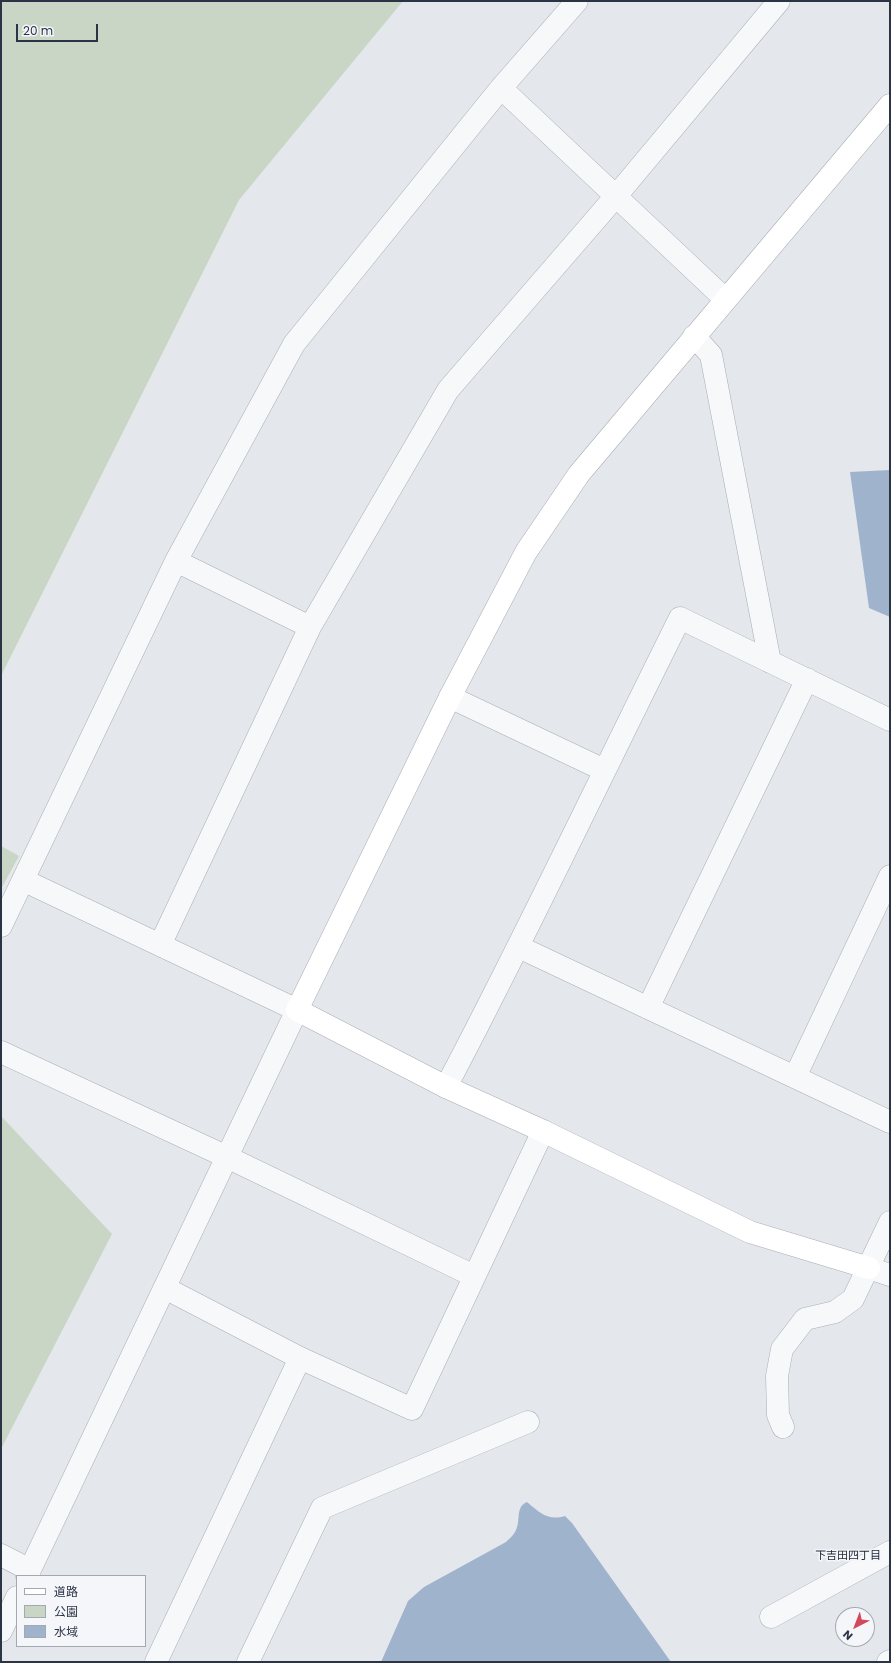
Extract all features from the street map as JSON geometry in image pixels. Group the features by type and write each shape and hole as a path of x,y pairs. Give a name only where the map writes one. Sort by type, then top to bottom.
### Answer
{"street":[{"path":"1,926 176,561 294,344 501,88 577,1"},
{"path":"160,945 310,627 448,390 616,196 779,1"},
{"path":"501,88 725,299"},
{"path":"1,1555 29,1573 297,1010 502,594 526,552 579,474 890,105"},
{"path":"694,336 711,355 770,662"},
{"path":"176,561 310,627"},
{"path":"446,1087 519,947 604,770 680,618 890,720"},
{"path":"648,1008 807,679"},
{"path":"450,698 604,770"},
{"path":"794,1077 890,876"},
{"path":"23,880 297,1010 446,1087 543,1131 750,1232 890,1275"},
{"path":"519,947 890,1122"},
{"path":"1,1052 227,1157 474,1276"},
{"path":"165,1288 300,1358 412,1409 543,1131"},
{"path":"783,1427 778,1415 777,1376 782,1349 805,1319 835,1312 853,1299 890,1222"},
{"path":"156,1662 300,1358"},
{"path":"248,1662 322,1508 528,1422"},
{"path":"771,1617 890,1552"},
{"path":"1,1631 16,1599"}],"green space":[{"path":"1,1 403,1 239,200 1,676"},
{"path":"1,846 19,856 1,889"},
{"path":"1,1116 112,1234 1,1449"}],"water":[{"path":"890,470 890,617 869,608 850,472"},
{"path":"527,1502 544,1515 549,1517 565,1516 572,1523 671,1662 381,1662 408,1601 424,1587 506,1542 515,1532 521,1507"}],"district":[{"name":"下吉田四丁目","path":"848,1556"}]}
